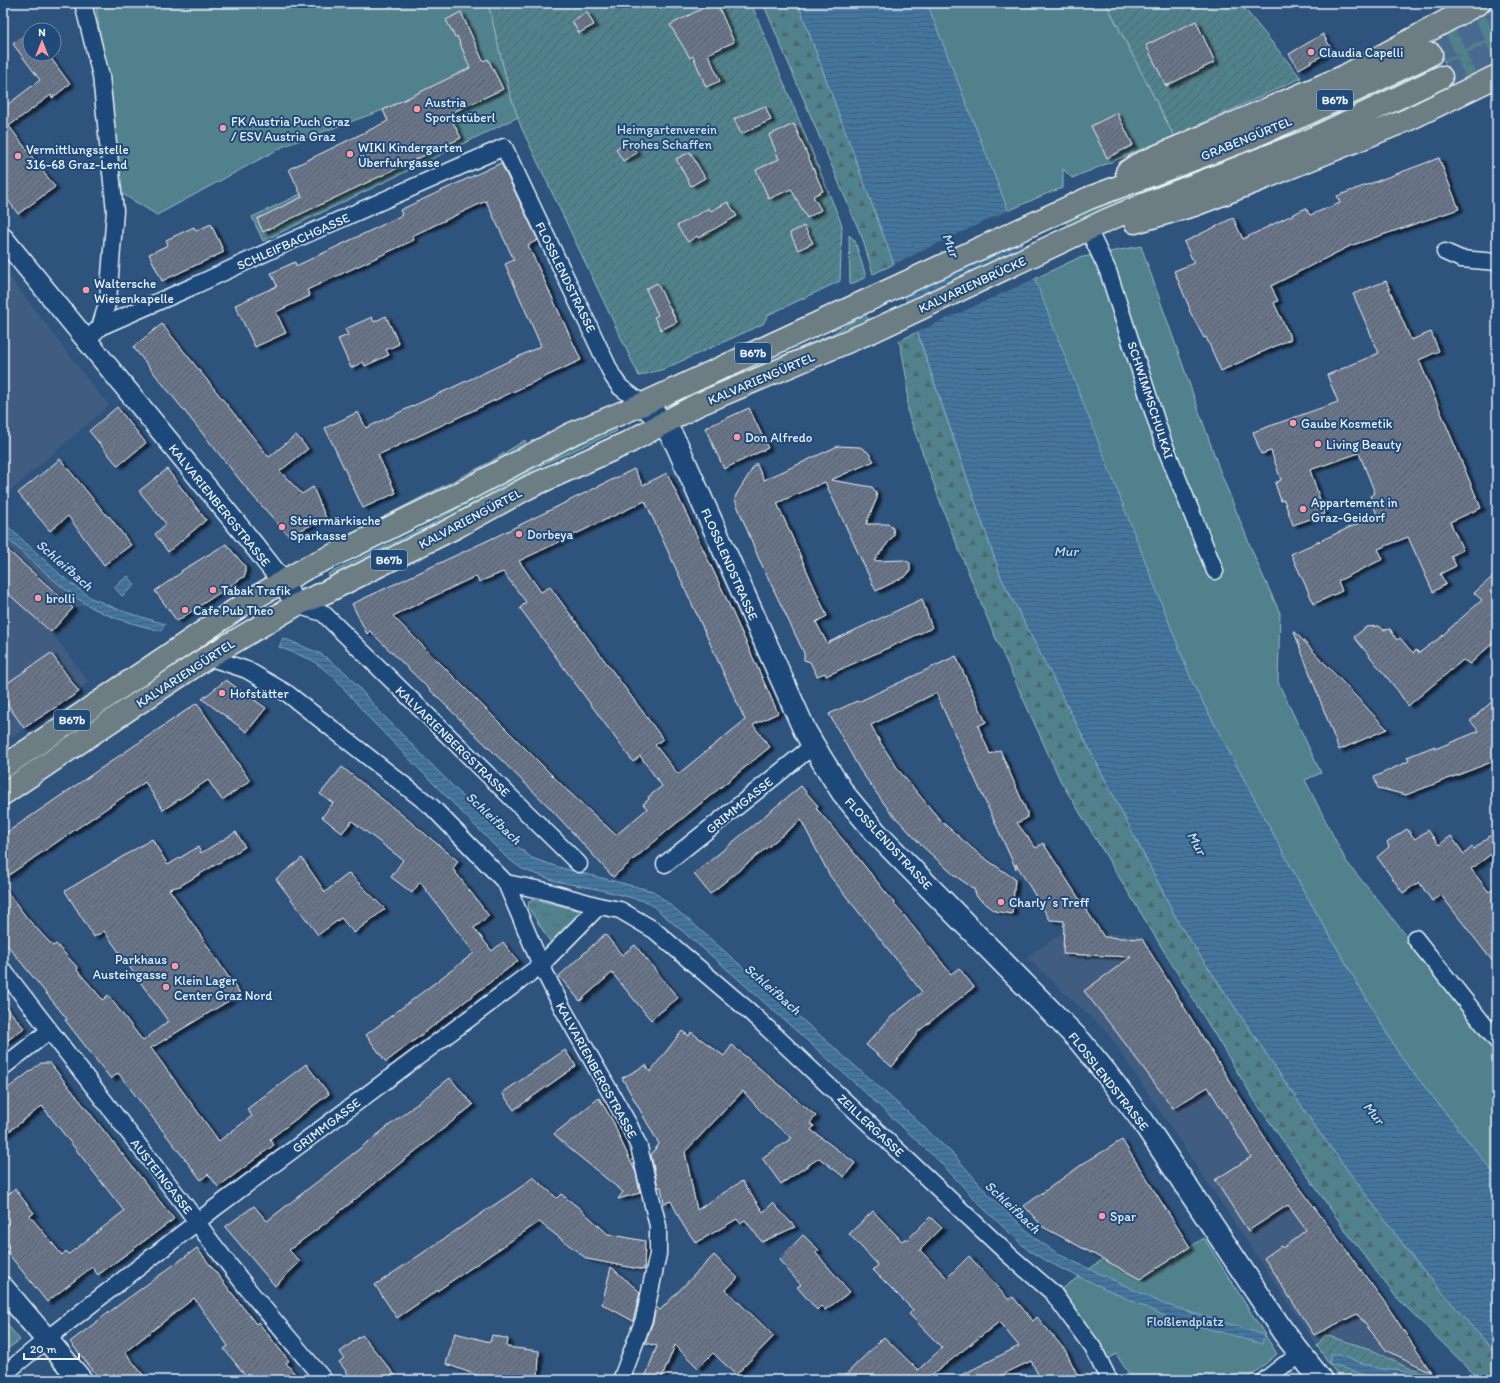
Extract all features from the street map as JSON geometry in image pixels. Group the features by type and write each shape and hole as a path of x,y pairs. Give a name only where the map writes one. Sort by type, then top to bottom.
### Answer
{"main road":[{"path":"1089,198 1139,164 1345,76 1478,3"},
{"name":"GRABENGÜRTEL","path":"862,302 1089,198 1251,137 1308,113 1431,54"},
{"path":"1098,224 1133,222 1194,205 1407,120 1497,76"},
{"name":"GRABENGÜRTEL","path":"1069,238 1143,205 1310,140 1441,77"},
{"name":"KALVARIENBRÜCKE","path":"875,330 1069,238"},
{"name":"KALVARIENGÜRTEL","path":"3,767 231,613 282,581 468,489 571,434 643,404 862,302"},
{"name":"KALVARIENGÜRTEL","path":"3,794 208,657 296,605 324,593 420,545 529,488 629,442 698,405 875,330"},
{"name":"FLOSSLENDSTRASSE","path":"643,404 664,423 677,445 802,726 843,793 877,834 1080,1041 1142,1120 1276,1320 1301,1356 1321,1380"},
{"path":"3,1288 81,1380"}],"street":[{"path":"83,3 101,76 115,211 108,301 100,327"},
{"name":"SCHLEIFBACHGASSE","path":"86,341 100,327 504,146"},
{"name":"FLOSSLENDSTRASSE","path":"504,146 614,377 620,388 643,404"},
{"name":"SCHWIMMSCHULKAI","path":"1098,224 1108,271 1162,439 1215,571"},
{"name":"KALVARIENBERGSTRASSE","path":"3,238 282,581 296,605 323,613 579,864"},
{"path":"1445,252 1461,259 1497,262"},
{"name":"KALVARIENBERGSTRASSE","path":"208,657 247,670 288,694 432,807 506,883 541,965 563,1009 629,1125 639,1147 659,1232 658,1254 644,1319 622,1380"},
{"name":"GRIMMGASSE","path":"665,864 812,744"},
{"path":"506,883 541,890 599,906"},
{"name":"GRIMMGASSE","path":"3,1375 198,1222 541,965 599,906"},
{"name":"ZEILLERGASSE","path":"599,906 620,910 654,930 731,996 1009,1255 1053,1293 1093,1348 1109,1380"},
{"path":"1415,938 1497,1041"},
{"name":"AUSTEINGASSE","path":"3,970 198,1222 209,1240 324,1380"},
{"path":"3,1067 49,1031"},
{"path":"1264,1380 1284,1365 1301,1356"}],"shaded area":[{"path":"3,268 95,389 109,405 3,497"},
{"path":"3,535 70,593 87,605 73,608 51,632 88,681 79,692 3,743"},
{"path":"1064,932 1138,935 1142,939 1275,1154 1386,1304 1431,1373 1408,1368 1370,1349 1325,1335 1317,1346 1107,1032 1026,957"}],"green space":[{"name":"FK Austria Puch Graz / ESV Austria Graz","path":"95,3 488,3 510,94 518,117 263,241 252,217 406,144 388,121 383,110 284,146 157,215 121,193 112,105"},
{"name":"Heimgartenverein Frohes Schaffen","path":"488,3 751,3 842,225 840,281 768,315 763,324 664,369 639,376 521,127 510,94"},
{"path":"763,3 798,3 894,264 873,274 863,240"},
{"path":"927,3 1106,3 1174,136 1072,178 1063,169 1063,188 1008,211"},
{"path":"1106,3 1240,3 1301,78 1174,136"},
{"path":"1497,4 1497,63 1455,84 1432,36"},
{"path":"1258,144 1260,150 1159,187 1155,184"},
{"path":"1128,192 1131,195 1130,199 1067,227 1067,223 1063,221"},
{"path":"849,235 855,241 866,277 850,285"},
{"path":"1141,246 1220,471 1258,565 1280,613 1278,682 1321,773 1305,780 1346,861 1497,1048 1497,1177 1400,1056 1306,895 1193,684 1034,279 1078,258"},
{"path":"868,312 866,316 871,322 701,394 699,391 832,334"},
{"path":"917,332 1001,577 1181,927 1317,1129 1414,1259 1497,1356 1497,1380 1480,1380 1396,1297 1348,1234 1255,1101 1060,780 993,632 948,523 908,413 907,381 899,341"},
{"path":"615,428 617,431 546,463 443,521 331,580 328,574 431,524 486,491 546,459"},
{"path":"525,440 526,443 490,465 385,518 385,516 490,462"},
{"path":"532,900 577,910 583,915 554,942 551,943 528,907 529,902"},
{"name":"Floßlendplatz","path":"1204,1238 1277,1354 1246,1380 1133,1380 1116,1354 1107,1359 1062,1289 1103,1259 1140,1279"},
{"path":"3,1319 20,1340 3,1352"},
{"path":"1325,1335 1370,1349 1408,1368 1431,1373 1432,1380 1341,1380 1317,1346"}],"water":[{"name":"Mur","path":"798,3 927,3 1193,684 1306,895 1400,1056 1497,1177 1497,1356 1414,1259 1317,1129 1181,927 1001,577 894,264"},
{"path":"3,522 63,577 91,598 122,611 165,624 161,631 113,617 94,609 75,597 3,535"},
{"path":"128,576 135,585 122,596 114,587"},
{"path":"283,638 321,654 346,673 381,713 493,827 532,858 558,867 653,891 690,921 913,1117 955,1156 990,1196 1036,1239 1060,1255 1164,1304 1264,1335 1262,1344 1167,1317 1060,1268 1029,1251 983,1208 942,1164 856,1084 720,963 648,902 601,890 555,881 522,869 505,856 371,720 335,678 312,660 279,647"},
{"path":"1332,1353 1377,1368 1427,1374 1449,1380 1390,1380 1374,1378 1329,1363"}],"pier":[{"path":"1009,210 1021,240 902,295 892,265"},
{"path":"1025,249 1036,278 915,333 905,303"}],"building":[{"path":"713,3 717,3 734,42 708,54 720,81 706,87 693,56 690,58 670,25"},
{"path":"461,12 483,61 488,59 503,89 449,114 461,138 263,232 257,219 302,197 289,169 388,121 383,110 470,68 457,36 455,37 446,20"},
{"path":"587,12 594,25 579,33 572,21"},
{"path":"1196,21 1215,62 1166,86 1146,45"},
{"name":"Claudia Capelli","path":"1323,34 1332,50 1299,69 1289,54"},
{"path":"22,37 22,56 13,44"},
{"path":"26,62 54,62 70,84 52,98 51,95 9,126 55,187 18,214 3,193 3,108 40,80"},
{"path":"765,106 771,120 741,134 734,119"},
{"path":"1117,113 1133,145 1107,158 1091,126"},
{"path":"794,124 823,191 813,196 821,210 807,218 791,189 769,199 756,170 779,159 769,135"},
{"path":"629,140 637,153 623,161 616,149"},
{"path":"690,152 705,178 691,186 676,159"},
{"path":"1439,158 1459,209 1350,246 1271,286 1278,301 1274,303 1291,339 1221,371 1206,337 1204,338 1189,310 1190,309 1174,271 1194,263 1184,242 1233,218 1243,239 1306,208 1310,215 1340,203 1337,196"},
{"path":"501,163 538,240 528,245 581,360 378,455 396,493 363,508 325,428 358,412 366,428 541,346 505,264 514,260 486,201 412,236 414,240 307,290 310,296 276,312 286,333 255,347 235,305 277,286 271,273 295,262 296,266 378,227 402,215 400,210"},
{"path":"728,202 737,216 688,242 677,226 709,208 711,211"},
{"path":"211,224 224,252 162,281 149,254 168,245 166,240 194,227 196,231"},
{"path":"804,226 813,243 798,250 790,233"},
{"path":"1386,281 1411,340 1431,332 1439,351 1419,360 1481,508 1450,522 1463,550 1451,556 1456,566 1440,574 1446,584 1433,592 1408,537 1378,549 1383,559 1338,581 1342,591 1314,604 1291,554 1377,515 1370,496 1375,493 1359,453 1310,470 1325,514 1293,525 1284,500 1281,501 1275,483 1281,480 1271,451 1261,454 1253,432 1338,402 1327,375 1379,353 1353,294"},
{"path":"657,283 677,322 661,330 654,317 658,315 646,289"},
{"path":"386,316 399,344 386,350 389,355 365,366 363,362 351,368 338,339 348,335 345,329 372,317 374,322"},
{"path":"162,324 269,457 296,435 308,449 280,471 302,494 313,487 326,518 289,536 252,495 133,347"},
{"path":"117,407 146,443 118,466 89,431"},
{"path":"749,408 768,448 724,469 705,428"},
{"path":"838,446 860,447 868,452 874,461 831,480 872,487 876,492 877,498 866,524 888,524 893,528 894,535 874,561 904,560 910,563 910,571 906,576 876,591 825,482 777,503 827,616 816,622 827,643 922,599 932,628 826,676 825,673 817,676 810,662 804,660 804,653 758,557 735,500 736,495 756,463 764,480"},
{"path":"60,459 108,517 109,516 131,545 104,565 68,516 50,531 18,493"},
{"path":"167,469 206,520 168,552 155,534 166,524 139,491"},
{"path":"634,469 643,485 667,473 722,589 778,713 753,725 770,747 613,877 550,808 370,631 367,634 352,604 495,537","holes":["645,501 745,720 678,774 655,745 663,739 550,587 541,592 519,561","503,572 526,602 520,608 633,762 640,756 662,786 648,797 649,799 643,804 647,809 616,835 568,791 393,616 476,576 479,582"]},
{"path":"226,544 245,566 245,576 177,621 155,591 182,572 181,571"},
{"name":"brolli","path":"3,546 73,608 51,632 3,589"},
{"path":"1497,573 1497,639 1470,664 1463,660 1408,706 1398,691 1354,637 1366,627 1379,626 1384,630 1390,629 1397,640 1400,638 1413,653 1416,650 1419,653 1442,636 1482,600 1474,593"},
{"path":"1295,632 1387,729 1339,750"},
{"path":"51,653 79,692 24,728 3,698 3,686"},
{"path":"956,656 986,722 978,726 990,754 1000,750 1027,812 1027,818 1017,823 1036,848 1043,843 1104,937 1142,939 1275,1154 1386,1304 1431,1372 1386,1350 1357,1314 1314,1335 1264,1258 1281,1246 1283,1248 1306,1230 1288,1205 1248,1231 1215,1180 1251,1157 1208,1087 1173,1108 1084,991 1131,957 1063,954 1064,921 1050,920 1016,864 1016,869 936,693 871,725 880,742 900,772 941,821 980,855 1015,879 1012,914 995,911 977,897 974,889 954,875 921,845 888,809 860,770 829,714"},
{"path":"226,680 266,708 247,732 202,699"},
{"path":"1497,697 1497,760 1406,795 1378,788 1374,777 1409,761 1407,757 1435,746 1435,749 1479,731 1470,721"},
{"path":"197,703 250,781 222,800 208,780 163,810 145,782 3,879 3,835"},
{"path":"342,767 458,861 453,869 489,916 474,928 492,951 503,942 518,961 386,1062 366,1035 474,953 420,882 412,893 391,877 403,860 352,821 342,833 322,817 333,803 320,794"},
{"path":"801,786 818,806 816,808 855,854 951,974 959,968 974,987 920,1030 892,1067 866,1045 891,1017 922,992 830,876 801,820 710,894 694,874"},
{"path":"1407,829 1415,839 1428,830 1439,845 1451,836 1464,854 1472,847 1474,849 1497,830 1497,850 1471,869 1489,892 1497,885 1497,967 1441,895 1432,901 1419,882 1403,893 1377,857 1389,847 1387,842"},
{"path":"236,832 245,847 180,886 169,889 240,994 151,1048 219,1141 252,1116 247,1109 306,1064 329,1094 270,1139 274,1145 218,1187 208,1174 201,1180 118,1073 111,1079 65,1020 67,1019 3,940 3,886 27,918 53,946 56,944 78,968 77,970 103,1000 108,995 143,1041 168,1021 104,931 94,937 65,891 152,839 168,865 198,847 201,853"},
{"path":"302,858 325,892 349,873 385,909 354,933 341,918 318,935 276,879"},
{"path":"605,934 622,955 635,945 678,998 651,1020 612,973 580,1001 559,976"},
{"path":"3,1003 24,1028 3,1044"},
{"path":"682,1031 689,1036 691,1032 724,1056 732,1045 816,1116 810,1123 814,1126 811,1130 855,1163 844,1177 819,1158 781,1184 762,1158 792,1138 765,1116 743,1091 685,1152 697,1210 742,1181 763,1212 773,1203 795,1227 762,1242 745,1220 740,1223 737,1219 696,1243 683,1225 671,1201 664,1204 661,1187 658,1187 651,1155 659,1144 622,1078 646,1065 650,1072"},
{"path":"565,1050 576,1066 514,1110 502,1093"},
{"path":"41,1063 50,1063 174,1219 98,1275 92,1267 47,1302 3,1247 3,1199 15,1189 34,1213 30,1216 62,1255 66,1251 69,1254 124,1211 42,1106 3,1136 3,1092"},
{"path":"450,1078 473,1105 323,1225 289,1250 300,1262 275,1286 225,1227 254,1206 267,1221"},
{"path":"599,1098 614,1123 636,1173 640,1193 618,1199 623,1192 554,1134"},
{"name":"Spar","path":"1122,1140 1190,1247 1140,1279 1043,1227 1024,1206 1084,1163"},
{"path":"533,1177 557,1198 561,1194 608,1234 645,1241 644,1270 587,1259 539,1222 397,1318 375,1285 521,1187"},
{"path":"873,1211 902,1241 905,1238 907,1240 930,1217 942,1228 920,1250 947,1278 969,1256 1009,1300 1013,1297 1033,1321 1037,1317 1065,1350 1080,1380 1041,1380 1031,1361 991,1380 952,1380 1019,1346 999,1322 927,1379 928,1380 840,1380 884,1337 918,1370 942,1348 909,1314 913,1310 873,1270 878,1265 849,1234"},
{"path":"803,1235 819,1250 816,1253 850,1292 825,1310 821,1306 817,1310 797,1287 801,1285 779,1260"},
{"path":"197,1248 256,1324 258,1322 289,1361 286,1363 300,1380 249,1380 224,1349 228,1346 194,1298 125,1352 147,1380 101,1380 70,1342"},
{"path":"714,1255 738,1278 726,1290 774,1336 736,1375 713,1353 698,1368 675,1345 661,1380 644,1380 657,1346 645,1343 653,1322 656,1307 660,1310"},
{"path":"611,1267 640,1292 633,1321 602,1304"},
{"path":"455,1333 490,1342 492,1335 508,1339 507,1347 539,1351 538,1380 490,1380 446,1364"},
{"path":"362,1335 399,1380 353,1380 339,1362 344,1358 340,1352"}],"tunnel":[{"path":"1431,54 1497,21"},
{"path":"1441,77 1497,51"}],"place":[{"name":"Claudia Capelli","path":"1311,52"},
{"name":"Austria Sportstüberl","path":"417,109"},
{"name":"FK Austria Puch Graz / ESV Austria Graz","path":"223,128"},
{"name":"WIKI Kindergarten Überfuhrgasse","path":"350,154"},
{"name":"Vermittlungsstelle 316-68 Graz-Lend","path":"18,156"},
{"name":"Waltersche Wiesenkapelle","path":"86,290"},
{"name":"Gaube Kosmetik","path":"1293,423"},
{"name":"Don Alfredo","path":"737,437"},
{"name":"Living Beauty","path":"1318,444"},
{"name":"Appartement in Graz-Geidorf","path":"1303,509"},
{"name":"Steiermärkische Sparkasse","path":"282,527"},
{"name":"Dorbeya","path":"519,534"},
{"name":"Tabak Trafik","path":"213,590"},
{"name":"brolli","path":"38,598"},
{"name":"Cafe Pub Theo","path":"185,610"},
{"name":"Hofstätter","path":"222,693"},
{"name":"Charly´s Treff","path":"1001,902"},
{"name":"Parkhaus Austeingasse","path":"175,966"},
{"name":"Klein Lager Center Graz Nord","path":"166,987"},
{"name":"Spar","path":"1102,1216"}],"water label":[{"name":"Schleifbach","path":"65,565"},
{"name":"Schleifbach","path":"494,818"},
{"name":"Schleifbach","path":"773,989"},
{"name":"Schleifbach","path":"1013,1207"}]}
